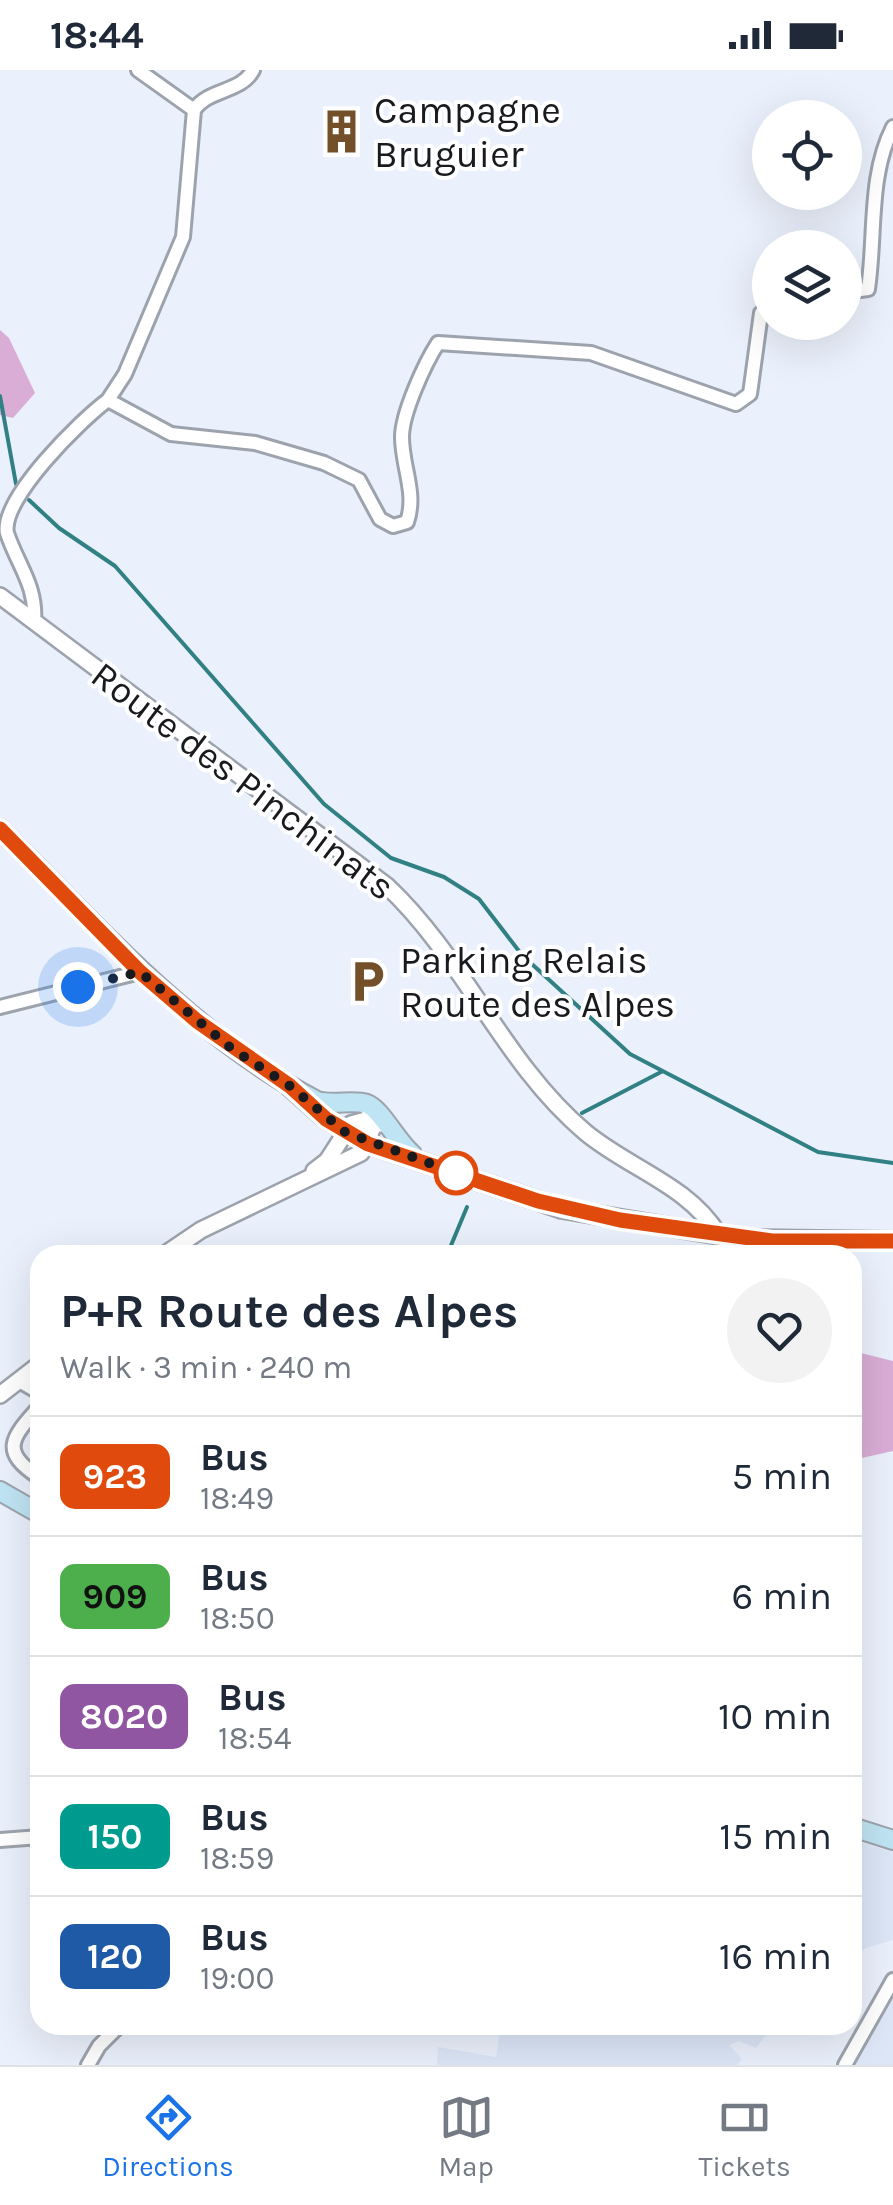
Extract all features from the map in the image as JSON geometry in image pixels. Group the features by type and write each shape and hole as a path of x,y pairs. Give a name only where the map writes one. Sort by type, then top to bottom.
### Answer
{"main road":[{"path":"0,829 140,972 232,1049 290,1086 328,1104 376,1116 419,1159"},
{"path":"290,1086 345,1134 372,1150 419,1159 562,1208 718,1234 739,1245"},
{"path":"793,1245 893,1241"},
{"path":"1,1491 30,1508"},
{"path":"862,1830 893,1840"}],"street":[{"path":"138,70 194,110"},
{"path":"34,622 32,588 8,535 6,517 52,452 108,400 125,374 183,237 194,110 203,97 244,82 253,70"},
{"path":"862,290 868,289 876,238 877,167 893,127"},
{"path":"108,400 171,434 255,443 324,463 358,480 380,519 393,526 406,522 412,506 402,434 426,360 438,343 591,353 736,404 750,394 757,340"},
{"name":"Route des Pinchinats","path":"0,596 387,886 440,942 562,1111 583,1130 702,1208 718,1234"},
{"path":"0,1006 140,972"},
{"path":"311,1174 345,1134 368,1134 376,1116"},
{"path":"178,1245 200,1230 311,1174 372,1150 376,1116"},
{"path":"30,1418 14,1436 10,1453 16,1464 30,1472"},
{"path":"0,1840 30,1838"},
{"path":"862,2035 893,1980"},
{"path":"88,2065 110,2035"},
{"path":"845,2065 862,2035"}],"shaded area":[{"path":"0,330 9,338 35,393 13,418 0,415"},
{"path":"862,1353 893,1361 893,1451 862,1458"},
{"path":"862,1843 893,1852 893,1940 862,1951"},
{"path":"893,1999 893,2065 857,2065 856,2063"},
{"path":"499,2035 766,2035 756,2048 739,2041 729,2045 742,2059 737,2065 437,2065 438,2047 496,2057"}],"waterway":[{"path":"0,396 16,484"},
{"path":"29,500 59,528 115,566 324,804 391,858 444,877 479,899 522,955 630,1054 818,1152 893,1163"},
{"path":"582,1113 661,1072"},
{"path":"451,1245 467,1207"}],"bus line":[{"name":"923","path":"0,829 70,904 197,1021 290,1086 326,1119 368,1144 513,1194 620,1220 743,1239 893,1241"}],"place":[{"name":"Campagne Bruguier","path":"341,132"},
{"name":"Parking Relais Route des Alpes","path":"367,982"}],"route":[{"path":"78,987 140,972 232,1049 290,1086 345,1132 386,1151 456,1173"}]}
